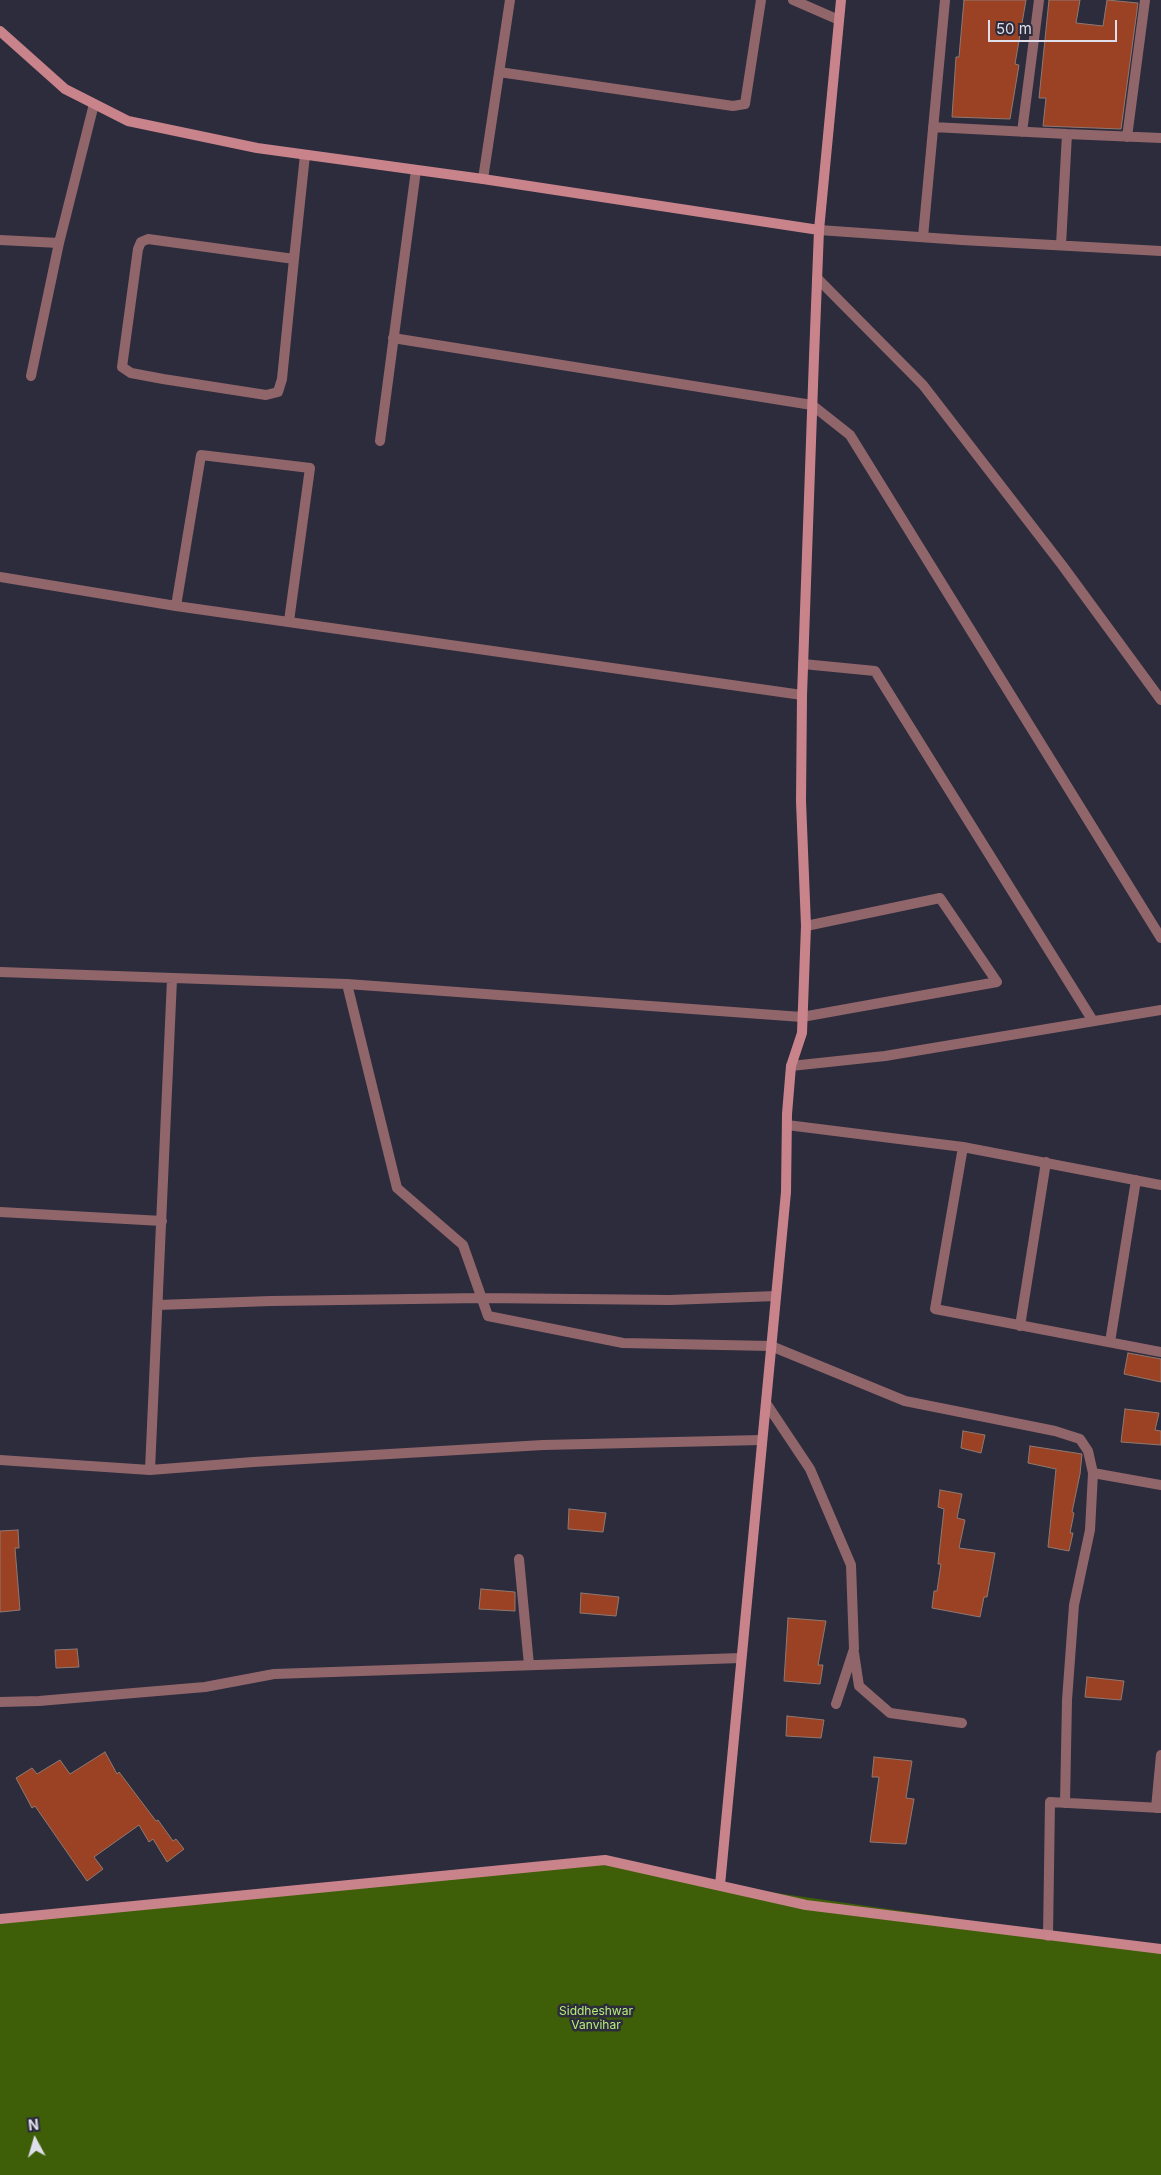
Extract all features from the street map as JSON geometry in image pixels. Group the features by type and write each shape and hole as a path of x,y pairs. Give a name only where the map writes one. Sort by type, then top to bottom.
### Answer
{"street":[{"path":"483,178 510,0"},
{"path":"499,72 733,106 745,104 761,0"},
{"path":"793,0 839,20"},
{"path":"720,1886 786,1192 787,1125 791,1066 802,1033 806,926 801,801 802,695 812,406 819,230 841,0"},
{"path":"923,237 945,0"},
{"path":"1022,132 1039,0"},
{"path":"1127,137 1145,0"},
{"path":"0,31 65,89 128,121 257,148 483,178 819,230 1161,250"},
{"path":"31,376 59,243 94,104"},
{"path":"933,127 1161,138"},
{"path":"1061,245 1067,134"},
{"path":"294,259 148,240 141,242 138,249 122,367 131,373 163,379 266,395 278,392 282,379 305,155"},
{"path":"380,441 416,170"},
{"path":"0,240 59,243"},
{"path":"817,278 923,385 1062,565 1161,700"},
{"path":"393,338 812,406 850,435 1161,938"},
{"path":"176,606 201,456 310,468 289,621"},
{"path":"0,577 176,606 802,695"},
{"path":"803,664 875,671 1093,1021"},
{"path":"0,972 347,984 802,1017 997,982 940,898 806,926"},
{"path":"150,1470 172,979"},
{"path":"347,984 397,1188 464,1245 488,1316 622,1342 771,1346 905,1401 1055,1430 1080,1439 1088,1451 1094,1473 1090,1530 1074,1605 1067,1700 1064,1803"},
{"path":"791,1066 885,1056 1161,1010"},
{"path":"787,1125 964,1147 1161,1185"},
{"path":"964,1147 934,1309 1161,1352"},
{"path":"1020,1326 1046,1162"},
{"path":"1110,1342 1136,1180"},
{"path":"0,1212 162,1221"},
{"path":"158,1305 271,1300 482,1298 670,1300 776,1296"},
{"path":"766,1403 810,1469 851,1565 854,1649 860,1686 890,1713 962,1723"},
{"path":"0,1460 150,1470 542,1445 762,1440"},
{"path":"1094,1473 1161,1485"},
{"path":"519,1559 529,1665"},
{"path":"836,1704 854,1649"},
{"path":"0,1702 39,1701 205,1687 274,1674 742,1658"},
{"path":"1048,1936 1050,1802 1159,1808 1161,1756"},
{"path":"0,1919 605,1860 806,1905 1161,1949"}],"green space":[{"name":"Siddheshwar Vanvihar","path":"605,1860 720,1885 1161,1948 1161,2175 0,2175 0,1919"}],"building":[{"path":"964,0 1026,0 1015,64 1019,65 1010,119 952,117 956,57 959,57"},
{"path":"1049,0 1080,0 1076,23 1103,26 1107,0 1138,3 1121,129 1043,126 1046,98 1039,98"},
{"path":"1128,1353 1161,1359 1161,1382 1124,1374"},
{"path":"1125,1409 1159,1413 1155,1430 1161,1431 1161,1445 1121,1442"},
{"path":"963,1431 985,1435 981,1453 961,1448"},
{"path":"1030,1446 1082,1454 1072,1512 1074,1513 1070,1533 1073,1533 1069,1551 1048,1547 1056,1469 1028,1463"},
{"path":"940,1490 962,1494 957,1518 965,1520 959,1548 995,1553 987,1597 984,1597 980,1617 932,1608 941,1564 938,1564 944,1509 938,1507"},
{"path":"569,1509 606,1513 603,1532 568,1529"},
{"path":"18,1530 19,1548 15,1548 20,1610 0,1612 0,1531"},
{"path":"481,1589 515,1592 515,1611 479,1609"},
{"path":"581,1593 619,1597 616,1616 580,1613"},
{"path":"788,1618 826,1621 818,1665 823,1665 820,1684 784,1681"},
{"path":"77,1649 79,1667 56,1668 55,1650"},
{"path":"1087,1677 1124,1681 1121,1700 1085,1697"},
{"path":"787,1716 824,1720 821,1738 786,1736"},
{"path":"105,1752 117,1774 119,1772 173,1841 176,1839 184,1849 167,1862 153,1839 149,1842 139,1825 94,1857 103,1869 87,1881 35,1806 32,1808 16,1778 32,1768 37,1774 60,1760 70,1774"},
{"path":"874,1757 912,1761 906,1798 914,1799 906,1844 870,1842 879,1777 872,1777"}]}
